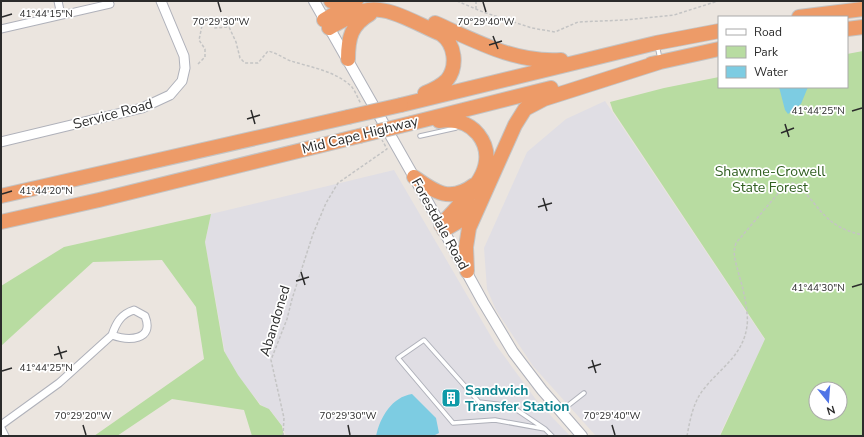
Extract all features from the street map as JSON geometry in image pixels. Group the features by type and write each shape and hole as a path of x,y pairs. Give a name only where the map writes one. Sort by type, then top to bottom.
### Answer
{"highway":[{"path":"331,1 352,1"},
{"path":"327,24 356,1"},
{"path":"327,24 382,5 517,57 549,61 595,58"},
{"path":"348,59 348,38 353,28 361,20 382,5"},
{"path":"382,5 389,12 441,34 448,40 452,48 453,64 447,79 439,87 401,105"},
{"path":"807,16 863,9"},
{"path":"848,29 863,26"},
{"name":"Mid Cape Highway","path":"1,196 401,105 656,43 718,31"},
{"name":"Mid Cape Highway","path":"1,222 718,49"},
{"path":"442,227 466,198 481,188 518,119 530,105 544,99 660,62"},
{"path":"412,123 449,120 460,122 470,126 480,137 485,150 485,168 481,188 468,234 467,271"},
{"path":"414,177 435,191 448,194 481,188"}],"main road":[{"name":"Forestdale Road","path":"314,1 348,59 483,302 513,352 560,412 582,436"}],"street":[{"path":"58,1 61,15"},
{"name":"Service Road","path":"1,142 142,108 170,95 182,81 185,68 184,56 161,1"},
{"path":"1,29 110,4"},
{"path":"5,436 1,427 59,383 112,335 117,322 128,312 134,310 145,316 148,327 140,337 120,338 112,335"}],"lane":[{"path":"656,43 660,62"},
{"path":"420,136 449,128 470,126"},
{"path":"16,224 126,193"},
{"path":"545,428 495,420 453,423 398,358 424,340 479,402 511,406 545,428 552,436"},
{"path":"560,412 584,393"}],"path":[{"path":"457,1 532,28 555,32 578,22 625,20 674,15 718,1"},
{"path":"476,1 476,9"},
{"path":"198,64 205,57 205,49 199,40 203,21 211,20 214,28 229,27 236,42 240,58 245,63 258,63 268,52 274,52 290,61 307,64 335,76 351,86 362,105"},
{"name":"Abandoned","path":"283,436 284,418 271,360 287,319 313,234 326,203 338,184 387,149 380,136"},
{"path":"687,436 695,403 703,390 735,357 746,330 747,325 740,276 732,253 736,243 781,190 792,183 799,186 832,224 863,235"}],"shaded area":[{"path":"605,101 765,340 719,436 596,436 533,366 496,310 487,289 484,248 527,152 566,119"},
{"path":"394,170 496,345 537,401 570,436 286,436 283,427 270,410 261,405 237,375 225,353 205,242 211,214"}],"green space":[{"name":"Shawme-Crowell State Forest","path":"863,51 863,436 720,436 765,339 613,111 610,102 664,88 718,77 718,88 848,88 848,54"},
{"path":"211,214 205,242 224,351 238,375 260,405 269,409 282,426 284,436 252,436 244,410 172,399 117,436 94,436 204,359 196,307 162,260 93,262 1,346 1,286 64,247"}],"water":[{"path":"779,88 808,88 801,104 788,114 785,110"},
{"path":"412,394 436,418 439,433 433,436 376,436 380,422 388,409 398,399"}],"place":[{"name":"Sandwich Transfer Station","path":"451,398"}]}
